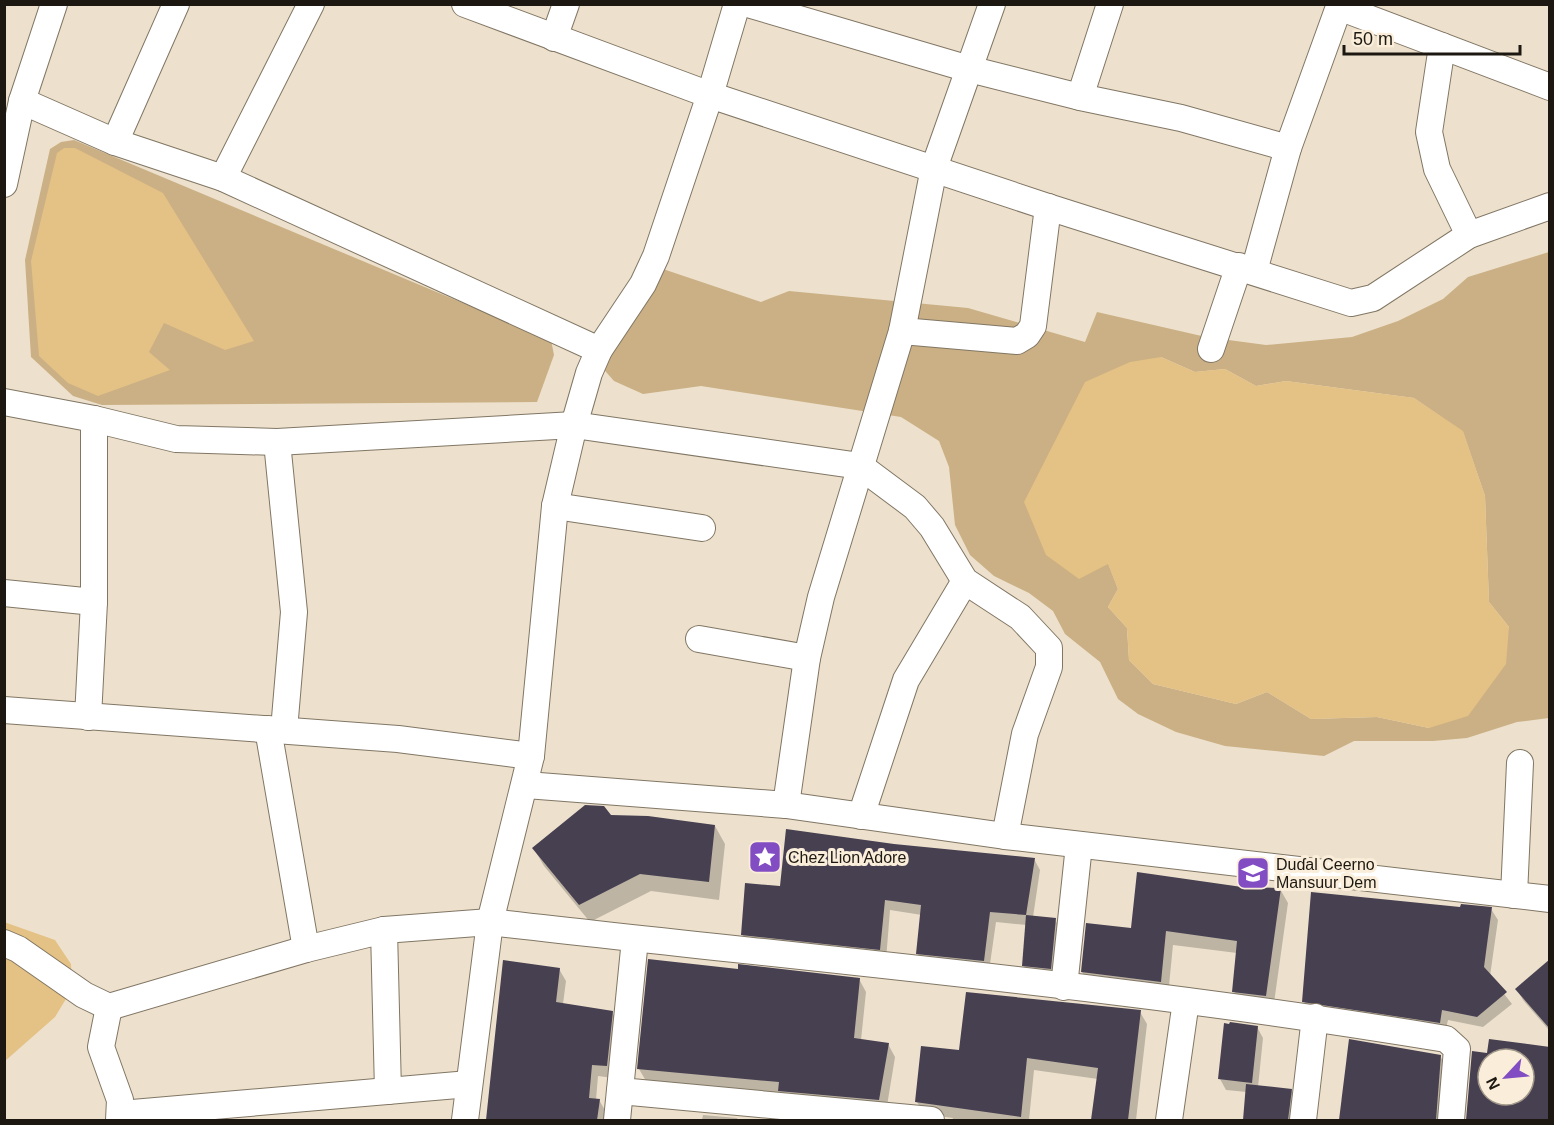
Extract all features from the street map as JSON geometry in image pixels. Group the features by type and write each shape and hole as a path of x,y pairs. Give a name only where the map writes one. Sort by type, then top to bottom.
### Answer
{"street":[{"path":"4,184 22,101 54,4"},
{"path":"115,142 176,4"},
{"path":"223,178 311,4"},
{"path":"465,4 710,95 1048,207 1351,303 1373,298 1469,235 1550,206"},
{"path":"554,38 566,4"},
{"path":"465,1120 490,922 526,785 531,756 555,506 574,425 589,373 599,350 649,271 710,95 737,4"},
{"path":"747,4 969,69 1080,97 1181,117 1288,148"},
{"path":"786,805 807,658 821,597 902,331 934,168 992,4"},
{"path":"1080,97 1110,4"},
{"path":"1211,349 1246,268 1339,6 1550,87"},
{"path":"1442,46 1429,132 1437,169 1469,235"},
{"path":"22,101 115,142 223,178 599,350"},
{"path":"902,331 1017,341 1027,336 1033,326 1048,207"},
{"path":"4,402 94,419 176,439 277,441 574,425 860,466 915,507 932,527 965,581 1020,618 1048,648 1049,667 1025,734 1005,836"},
{"path":"88,717 94,602 94,419"},
{"path":"277,441 294,612 276,730 306,949"},
{"path":"555,506 702,528"},
{"path":"861,816 906,680 965,581"},
{"path":"4,594 94,602"},
{"path":"699,639 807,658"},
{"path":"4,710 398,739 531,756"},
{"path":"1514,895 1520,763"},
{"path":"526,785 786,805 1005,836 1550,899"},
{"path":"1064,987 1079,845"},
{"path":"4,943 18,949 84,995 109,1007 306,949 384,930 490,922 1186,1001 1315,1017 1446,1039 1454,1045 1457,1055 1451,1120"},
{"path":"384,930 388,1091"},
{"path":"617,1120 635,939"},
{"path":"1169,1120 1186,1001"},
{"path":"109,1007 101,1047 120,1100 120,1117 469,1084"},
{"path":"1303,1120 1315,1017"},
{"path":"620,1091 931,1120"}],"shaded area":[{"path":"74,140 551,340 554,355 537,402 102,405 73,396 31,357 25,260 50,149 61,142"},
{"path":"64,148 75,148 163,193 254,341 225,350 164,323 149,352 170,370 98,396 68,383 39,356 31,261 57,153"},
{"path":"1549,252 1549,718 1517,722 1467,738 1433,741 1354,741 1324,756 1225,746 1176,732 1138,714 1118,699 1100,662 1065,634 1053,611 1029,593 994,576 970,555 955,525 949,467 939,441 901,417 701,386 643,394 614,381 599,364 660,268 761,302 789,291 968,308 1085,342 1097,312 1206,337 1266,345 1352,337 1398,321 1443,299 1468,277","holes":["1161,357 1195,372 1225,369 1256,386 1286,381 1414,398 1463,432 1485,496 1489,602 1509,627 1429,728 1377,717 1311,719 1267,692 1236,704 1153,684 1129,660 1127,628 1108,607 1118,589 1108,563"]},
{"path":"1161,357 1195,372 1225,369 1256,386 1286,381 1414,398 1463,431 1485,496 1489,602 1509,627 1506,664 1468,716 1429,728 1377,717 1311,719 1267,692 1236,704 1153,684 1129,660 1127,628 1108,607 1118,589 1108,564 1079,579 1046,555 1024,502 1085,382 1130,362"},
{"path":"4,922 55,940 71,964 72,989 55,1017 5,1061"}],"building":[{"path":"585,805 604,806 611,815 648,816 715,825 709,882 640,874 579,905 532,848"},
{"path":"786,829 894,844 1035,858 1026,915 990,912 984,961 916,954 921,905 885,900 880,950 741,935 745,883 780,886"},
{"path":"1137,872 1242,887 1281,888 1266,996 1232,992 1237,941 1166,931 1161,982 1081,972 1086,923 1131,928"},
{"path":"1311,892 1460,907 1461,904 1492,907 1484,967 1507,992 1477,1017 1442,1010 1440,1023 1302,1002"},
{"path":"1026,915 1056,918 1051,969 1022,966"},
{"path":"648,959 738,969 738,964 860,978 854,1038 889,1043 879,1100 778,1091 779,1082 637,1069"},
{"path":"1550,959 1550,1029 1515,989"},
{"path":"503,960 560,968 556,1002 613,1011 607,1066 592,1065 589,1098 600,1099 597,1120 486,1120"},
{"path":"966,992 1141,1010 1128,1120 1091,1120 1098,1068 1027,1058 1021,1117 915,1102 921,1046 959,1050"},
{"path":"1230,1022 1258,1026 1252,1083 1218,1079 1224,1023 1229,1024"},
{"path":"1349,1039 1441,1055 1436,1120 1339,1120"},
{"path":"1489,1039 1550,1047 1550,1120 1466,1120 1472,1051 1476,1052 1476,1107 1536,1107 1536,1047 1488,1047"},
{"path":"1246,1084 1292,1089 1288,1120 1243,1120"}],"place":[{"name":"Chez Lion Adore","path":"765,857"},
{"name":"Duɗal Ceerno Mansuur Dem","path":"1253,873"}]}
